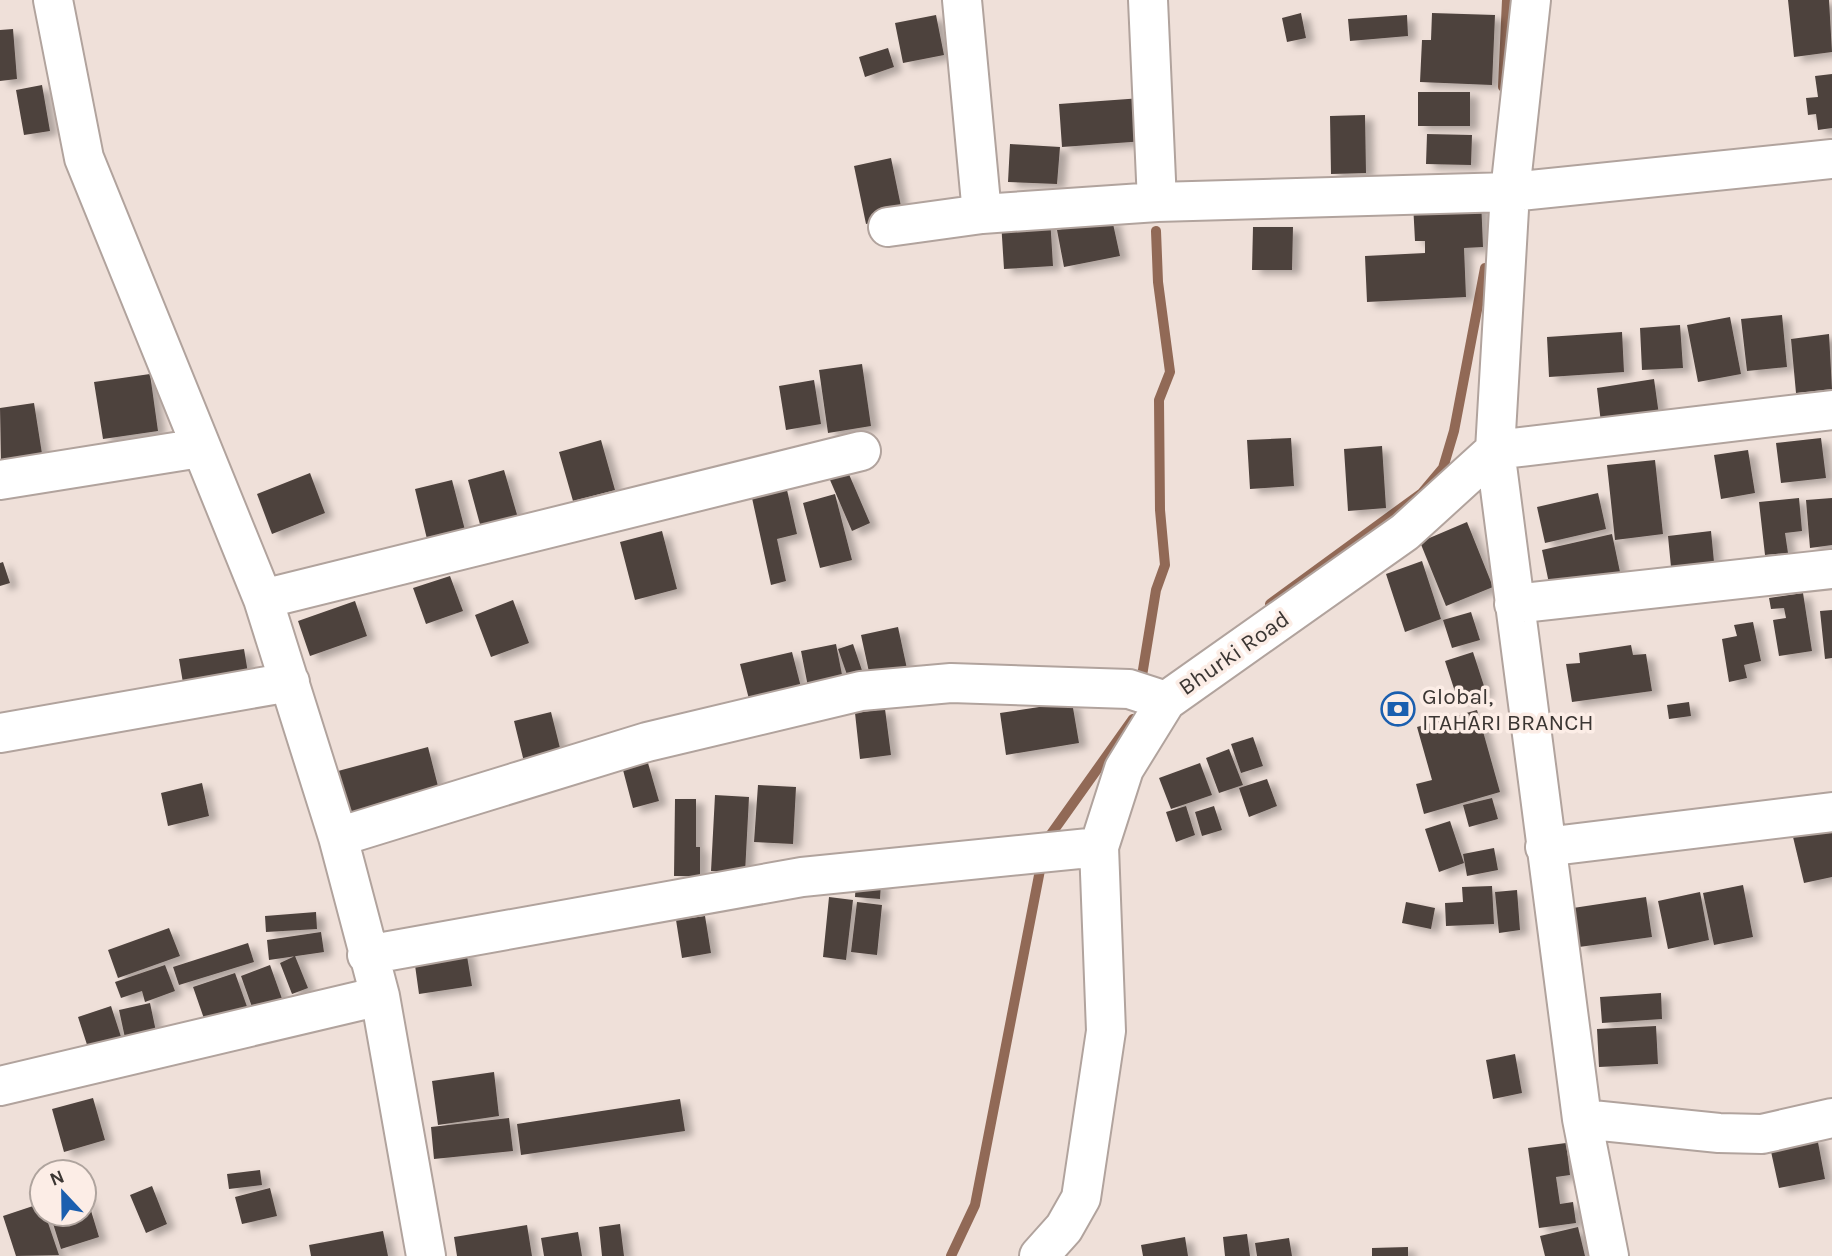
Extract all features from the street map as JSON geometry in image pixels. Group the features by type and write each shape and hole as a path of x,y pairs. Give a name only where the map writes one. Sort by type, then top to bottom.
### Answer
{"street":[{"path":"53,0 84,158 263,599 338,837 380,996 426,1256"},
{"path":"962,0 982,215"},
{"path":"1148,0 1157,202"},
{"path":"1531,0 1510,192 1495,450 1582,1119 1609,1256"},
{"path":"888,227 982,215 1157,202 1510,192 1832,159"},
{"path":"1495,450 1832,410"},
{"path":"0,480 200,448"},
{"path":"263,599 861,450"},
{"name":"Bhurki Road","path":"1039,1256 1064,1228 1081,1198 1106,1031 1099,847 1124,769 1166,701 1405,532 1495,450"},
{"path":"1514,604 1832,569"},
{"path":"0,733 290,682"},
{"path":"338,837 647,742 861,691 951,682 1129,689 1166,701"},
{"path":"1545,847 1832,812"},
{"path":"367,955 802,877 1099,847"},
{"path":"0,1086 380,996"},
{"path":"1582,1119 1719,1133 1762,1134 1832,1118"}],"building":[{"path":"1788,0 1829,0 1832,52 1794,57"},
{"path":"1301,13 1306,38 1287,42 1282,18"},
{"path":"1432,13 1495,15 1492,85 1420,82 1422,40 1431,40"},
{"path":"936,15 944,55 903,63 895,23"},
{"path":"1407,15 1408,36 1350,41 1348,19"},
{"path":"13,29 17,79 0,81 0,30"},
{"path":"888,48 894,67 865,77 859,57"},
{"path":"1832,74 1832,128 1818,130 1816,114 1808,115 1806,98 1818,97 1815,76"},
{"path":"42,85 50,131 24,135 16,90"},
{"path":"1418,92 1470,92 1470,126 1418,126"},
{"path":"1142,98 1145,141 1062,147 1059,104"},
{"path":"1365,115 1366,173 1331,174 1330,116"},
{"path":"1427,134 1472,135 1471,165 1426,164"},
{"path":"1010,144 1060,147 1057,184 1008,182"},
{"path":"891,158 903,216 866,224 854,166"},
{"path":"1481,199 1483,247 1464,248 1466,297 1367,302 1365,256 1425,253 1425,241 1415,241 1413,203"},
{"path":"1050,217 1053,266 1004,269 1001,221"},
{"path":"1112,219 1120,256 1064,267 1057,230"},
{"path":"1253,227 1293,227 1292,270 1252,270"},
{"path":"1782,315 1787,367 1747,371 1741,319"},
{"path":"1730,317 1741,374 1698,382 1687,325"},
{"path":"1680,325 1683,368 1642,370 1640,328"},
{"path":"1622,332 1624,372 1549,377 1547,337"},
{"path":"1829,334 1832,389 1796,393 1791,339"},
{"path":"862,364 871,426 828,433 819,370"},
{"path":"150,374 158,431 103,439 94,382"},
{"path":"1654,379 1659,415 1601,423 1597,388"},
{"path":"814,380 821,424 786,430 779,386"},
{"path":"34,403 43,460 1,466 0,408"},
{"path":"1291,438 1294,486 1250,489 1247,440"},
{"path":"1821,438 1826,478 1781,483 1776,443"},
{"path":"601,440 615,490 573,501 559,452"},
{"path":"1382,446 1386,508 1348,511 1344,449"},
{"path":"1748,450 1755,493 1721,499 1714,455"},
{"path":"1655,460 1663,534 1615,540 1607,465"},
{"path":"504,470 518,518 481,528 468,480"},
{"path":"848,472 870,523 852,531 830,480"},
{"path":"310,473 325,513 272,534 257,494"},
{"path":"452,480 465,530 427,539 415,489"},
{"path":"787,490 797,534 777,539 786,581 771,585 752,498"},
{"path":"1598,493 1606,529 1545,543 1537,507"},
{"path":"835,494 852,560 820,568 803,503"},
{"path":"1799,498 1802,531 1785,533 1788,553 1765,555 1759,502"},
{"path":"1832,498 1832,545 1810,548 1806,500"},
{"path":"1467,522 1493,587 1446,606 1420,542"},
{"path":"662,531 677,589 635,600 620,542"},
{"path":"1711,531 1714,562 1671,567 1668,536"},
{"path":"1612,534 1620,572 1550,588 1542,550"},
{"path":"1422,561 1441,619 1405,632 1386,574"},
{"path":"3,562 10,583 0,586 0,563"},
{"path":"450,576 463,611 426,624 413,588"},
{"path":"1803,593 1812,651 1779,656 1773,620 1786,618 1784,608 1771,609 1769,598"},
{"path":"513,600 529,643 491,657 475,615"},
{"path":"355,601 367,636 310,656 298,621"},
{"path":"1832,610 1832,658 1825,659 1820,611"},
{"path":"1471,612 1480,640 1452,648 1443,620"},
{"path":"1753,622 1761,661 1744,665 1747,678 1729,682 1722,639 1737,636 1734,625"},
{"path":"898,627 909,678 872,686 861,635"},
{"path":"836,644 845,690 810,697 801,651"},
{"path":"853,644 867,685 852,689 838,649"},
{"path":"1631,645 1633,655 1646,654 1652,691 1572,702 1566,664 1580,663 1579,653"},
{"path":"244,649 250,685 185,695 179,659"},
{"path":"792,652 802,691 750,703 740,664"},
{"path":"1473,652 1486,692 1458,701 1445,661"},
{"path":"1072,702 1079,743 1006,755 1000,713"},
{"path":"1689,702 1691,716 1669,719 1667,705"},
{"path":"885,709 891,755 860,759 855,713"},
{"path":"1477,710 1500,792 1424,814 1416,784 1432,780 1417,727"},
{"path":"551,712 562,756 525,766 514,721"},
{"path":"1253,737 1263,766 1241,773 1231,744"},
{"path":"428,747 440,794 350,818 338,771"},
{"path":"1229,749 1243,785 1219,793 1206,758"},
{"path":"648,763 659,801 633,808 623,770"},
{"path":"1200,763 1212,795 1171,809 1159,778"},
{"path":"1267,779 1277,806 1249,817 1239,788"},
{"path":"202,783 209,816 168,826 161,793"},
{"path":"758,785 796,787 793,844 754,842"},
{"path":"715,795 749,797 745,873 711,871"},
{"path":"1492,798 1498,819 1469,827 1463,805"},
{"path":"675,799 696,799 696,847 700,847 700,876 674,876"},
{"path":"1186,806 1195,835 1176,842 1166,812"},
{"path":"1214,806 1222,830 1202,836 1195,812"},
{"path":"1450,821 1464,863 1439,872 1425,829"},
{"path":"1832,828 1832,877 1804,883 1793,837"},
{"path":"1494,848 1498,870 1467,876 1463,854"},
{"path":"856,880 881,882 880,899 855,897"},
{"path":"1743,885 1753,937 1714,945 1703,893"},
{"path":"1492,886 1494,924 1446,926 1445,903 1463,902 1462,887"},
{"path":"1517,890 1520,930 1499,933 1495,892"},
{"path":"1700,892 1709,940 1668,949 1658,901"},
{"path":"829,897 853,900 846,960 823,957"},
{"path":"1646,897 1652,937 1579,947 1573,908"},
{"path":"857,902 882,905 877,955 851,952"},
{"path":"1406,902 1435,908 1431,929 1402,923"},
{"path":"316,912 317,929 266,932 265,916"},
{"path":"705,916 711,953 682,958 676,920"},
{"path":"169,928 180,956 118,978 108,950"},
{"path":"321,932 324,952 269,960 267,940"},
{"path":"248,943 254,962 179,985 173,967"},
{"path":"466,950 472,986 419,994 414,958"},
{"path":"295,956 308,988 292,994 280,963"},
{"path":"165,965 175,991 145,1002 142,991 121,998 115,982"},
{"path":"270,965 286,1010 257,1021 241,976"},
{"path":"235,973 250,1015 208,1030 193,987"},
{"path":"1661,993 1662,1019 1602,1023 1600,997"},
{"path":"150,1003 158,1041 127,1047 119,1010"},
{"path":"111,1006 124,1046 91,1057 78,1017"},
{"path":"1656,1026 1658,1064 1599,1067 1597,1029"},
{"path":"1515,1054 1522,1093 1493,1099 1486,1060"},
{"path":"494,1072 499,1116 438,1125 432,1081"},
{"path":"93,1098 105,1140 64,1152 52,1109"},
{"path":"680,1099 685,1131 521,1155 517,1124"},
{"path":"509,1118 513,1151 434,1159 431,1127"},
{"path":"1817,1137 1825,1179 1779,1188 1770,1147"},
{"path":"1566,1143 1570,1175 1556,1177 1560,1204 1573,1202 1576,1223 1539,1228 1528,1148"},
{"path":"260,1170 262,1185 229,1189 227,1174"},
{"path":"152,1186 167,1224 146,1233 130,1195"},
{"path":"270,1188 277,1216 242,1224 235,1197"},
{"path":"28,1208 28,1228 50,1228 59,1255 16,1256 3,1216"},
{"path":"620,1224 624,1256 602,1256 599,1227"},
{"path":"527,1225 532,1256 457,1256 454,1237"},
{"path":"1578,1227 1585,1256 1545,1256 1540,1236"},
{"path":"54,1228 96,1228 99,1237 61,1249"},
{"path":"383,1231 388,1256 311,1256 309,1245"},
{"path":"578,1232 582,1256 544,1256 541,1238"},
{"path":"1247,1234 1250,1256 1225,1256 1223,1237"},
{"path":"1185,1237 1188,1256 1143,1256 1141,1245"},
{"path":"1289,1238 1292,1256 1257,1256 1255,1243"},
{"path":"1408,1247 1408,1256 1372,1256 1372,1248"}],"waterway":[{"path":"1503,87 1507,0"},
{"path":"1141,682 1156,590 1165,565 1160,510 1159,400 1170,372 1158,282 1156,231"},
{"path":"1270,604 1422,493 1443,468 1454,431 1485,268"},
{"path":"1049,837 1133,719"},
{"path":"951,1256 975,1205 1041,865"}],"place":[{"name":"Global, ITAHARI BRANCH","path":"1398,709"}]}
